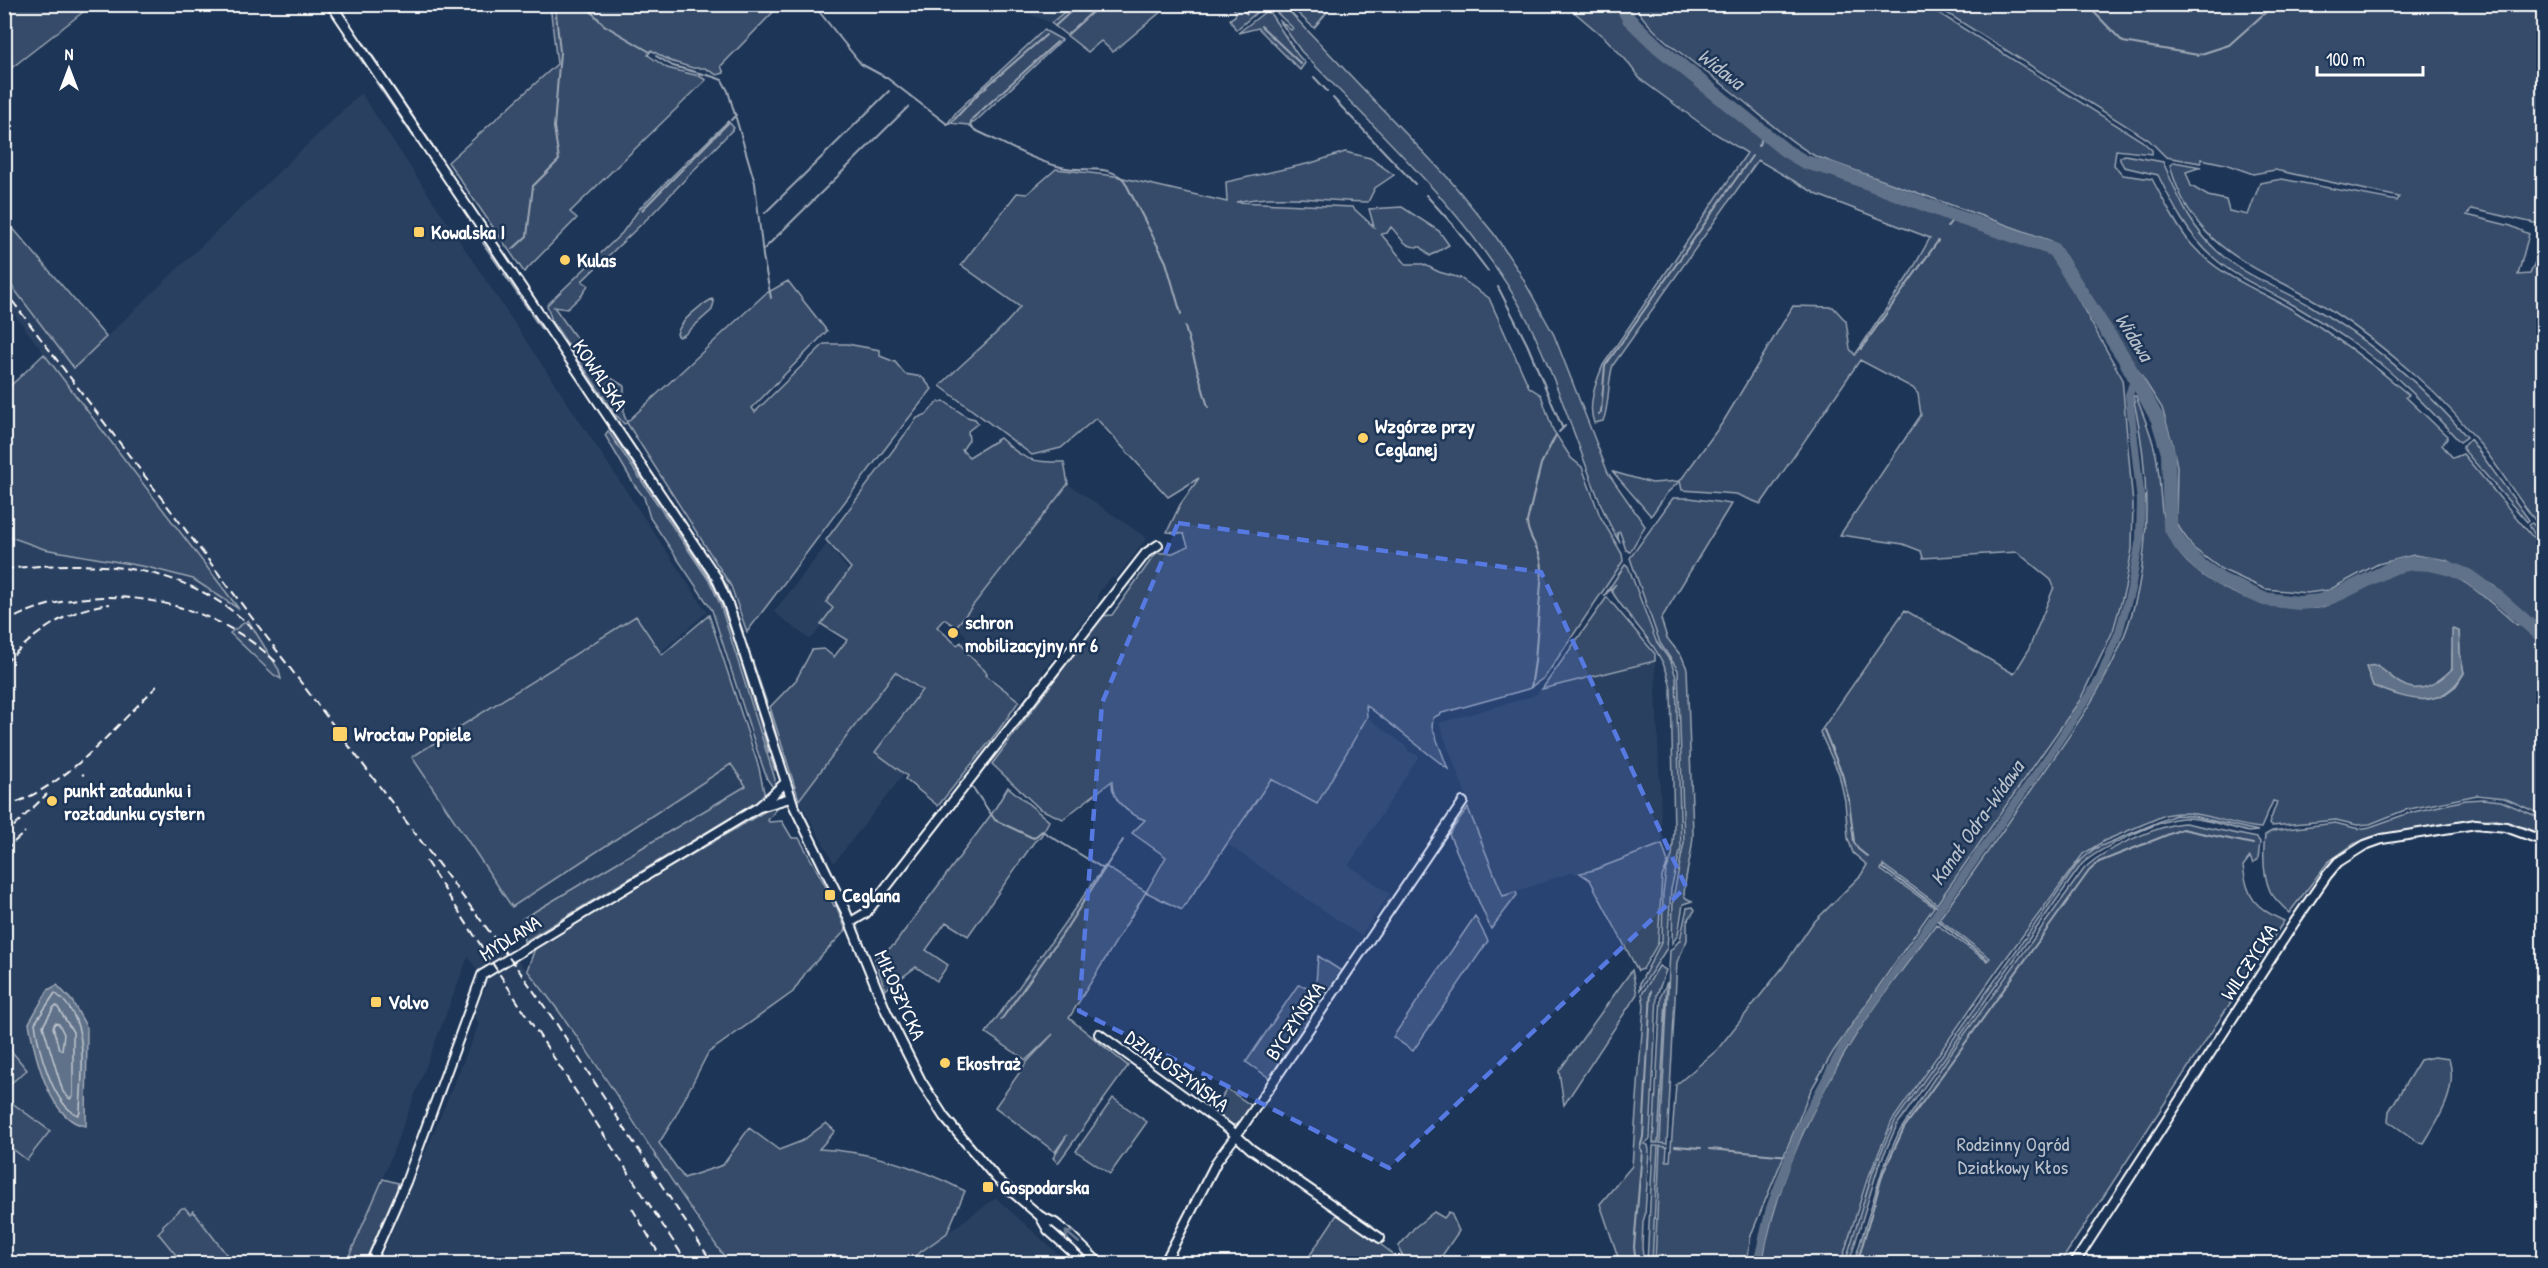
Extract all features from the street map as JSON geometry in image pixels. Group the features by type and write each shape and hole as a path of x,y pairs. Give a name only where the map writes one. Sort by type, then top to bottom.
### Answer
{"street":[{"name":"KOWALSKA","path":"331,4 716,578 728,604 787,790"},
{"path":"851,922 866,913 1146,553 1158,544"},
{"name":"MYDLANA","path":"370,1263 406,1182 482,975 787,790"},
{"name":"MYDLANA","path":"759,807 787,790"},
{"name":"MIŁOSZYCKA","path":"787,790 851,922 886,1011 936,1106 998,1179 1040,1216 1055,1223 1071,1236 1100,1263"},
{"name":"BYCZYŃSKA","path":"1164,1263 1204,1183 1463,802"},
{"name":"WILCZYCKA","path":"2074,1263 2302,912 2338,862 2365,845 2382,839 2476,824 2506,827 2544,841"},
{"name":"DZIAŁOSZYŃSKA","path":"1099,1034 1236,1135 1251,1149 1380,1238"},
{"name":"MIŁOSZYCKA","path":"1040,1216 1048,1230 1086,1263"}],"highlighted area":[{"path":"1178,523 1541,572 1686,887 1389,1168 1079,1011 1102,703"}],"shaded area":[{"path":"1009,5 1073,5 1051,23"},
{"path":"361,93 707,612 663,650 662,655 746,787 504,931 509,950 557,1007 695,1218 729,1263 379,1263 479,1024 474,1014 487,985 468,957 380,1185 346,1263 5,1263 5,530 63,379 5,302 5,277 74,368"},
{"path":"1068,484 1147,538 1117,577 1109,579 1098,594 1098,602 1042,672 1045,675 1020,700 987,673 963,642 966,635 956,627"},
{"path":"827,544 848,570 826,602 833,608 813,637 809,639 774,612"},
{"path":"1655,661 1662,844 1594,870 1576,874 1573,872 1503,896 1468,808 1468,801 1439,723 1533,696 1542,689"},
{"path":"895,672 922,690 876,752 904,774 834,863 799,800"},
{"path":"1367,717 1407,747 1408,751 1419,756 1349,865 1390,894 1361,936 1227,844 1271,779 1317,804"},
{"path":"996,1198 1068,1263 970,1263 961,1252 958,1263 905,1263"}],"green space":[{"path":"5,4 92,4 92,5 5,73"},
{"path":"1292,4 1333,5 1314,28 1293,9"},
{"path":"550,5 780,5 721,66 724,73 717,75 705,68 693,68 670,61 651,50 648,55 667,68 706,80 570,212 577,218 524,272 448,162 557,64"},
{"path":"1073,5 1169,5 1113,52 1101,41 1088,52 1051,23"},
{"path":"1231,5 1261,5 1263,7 1236,30 1230,19 1235,16 1236,12"},
{"path":"1272,5 1286,5 1289,11 1449,179 1494,234 1518,270 1554,335 1608,473 1645,526 1630,552 1626,550 1620,532 1617,533 1620,543 1604,513 1544,355 1507,284 1482,248 1424,179 1301,51 1279,20 1291,30 1293,28 1273,9"},
{"path":"1566,5 1616,5 1631,28 1652,47 1768,141 1801,163 2047,251 2054,256 2122,378 2133,505 2132,549 2125,588 2113,631 2080,700 1937,904 1883,865 1881,870 1934,907 1833,1052 1811,1090 1751,1235 1747,1263 1655,1263 1660,1146 1667,1147 1666,1161 1670,1161 1676,1085 1717,1050 1783,967 1812,924 1861,875 1867,865 1853,853 1848,838 1845,801 1839,774 1820,732 1905,610 2014,674 2028,651 2054,587 2051,580 2017,552 1923,558 1921,551 1903,544 1840,535 1921,415 1918,394 1913,388 1860,360 1761,504 1736,494 1682,490 1680,481 1723,422 1793,306 1833,307 1846,321 1850,349 1855,355 1911,272 1930,238 1818,195 1758,160 1613,365 1603,421 1594,423 1592,401 1603,365 1747,153 1711,131 1640,79 1607,40"},
{"path":"1635,5 1926,5 2142,141 2152,150 2152,154 2116,150 2114,165 2123,175 2152,179 2181,230 2203,256 2226,274 2322,328 2395,383 2409,395 2406,397 2447,436 2442,445 2453,458 2463,454 2531,535 2537,539 2529,525 2532,523 2543,535 2543,633 2494,586 2446,560 2414,555 2378,564 2329,590 2307,593 2265,589 2221,569 2193,548 2176,523 2177,466 2162,408 2065,256 2051,241 1815,156 1782,133 1664,40"},
{"path":"1934,5 2543,5 2543,225 2472,209 2467,215 2511,226 2529,234 2518,275 2530,274 2543,243 2543,530 2471,432 2416,376 2341,317 2233,255 2213,239 2195,219 2181,195 2170,165 2174,162 2201,167 2186,172 2191,186 2208,196 2226,200 2229,211 2248,215 2260,183 2282,179 2397,201 2399,197 2275,170 2253,174 2225,164 2201,159 2201,163 2166,157 2149,140"},
{"path":"1265,12 1270,13 1305,63 1300,70 1258,28 1238,33"},
{"path":"1044,30 1062,40 975,122 969,125 948,123 957,111"},
{"path":"728,121 734,128 653,213 582,281 588,285 582,295 567,309 554,307 601,372 624,386 624,415 627,422 765,294 788,281 827,331 752,408 755,412 824,344 847,344 880,350 880,356 895,362 905,374 922,377 932,389 747,632 731,586 627,423 624,424 617,417 552,321 547,305 622,233 640,208"},
{"path":"1345,152 1370,158 1394,175 1375,188 1368,202 1268,198 1236,202 1352,207 1374,227 1369,209 1402,207 1439,231 1449,245 1430,256 1421,247 1406,244 1391,227 1387,233 1381,234 1406,264 1423,264 1439,272 1460,278 1489,298 1529,387 1541,395 1553,430 1571,458 1582,467 1600,516 1622,554 1623,561 1545,677 1528,689 1442,713 1433,718 1432,727 1448,769 1366,705 1367,717 1317,804 1271,779 1182,910 1146,892 1166,857 1132,833 1145,820 1122,805 1114,794 1112,781 1063,819 1040,809 992,764 1102,616 1112,615 1156,553 1173,553 1188,546 1184,534 1167,532 1180,505 1199,478 1168,497 1096,418 1061,448 1032,455 940,386 1020,307 961,265 1017,193 1027,194 1056,169 1115,176 1227,202 1226,182 1311,163"},
{"path":"2125,155 2163,162 2191,220 2217,251 2250,274 2311,306 2375,349 2414,382 2467,437 2460,442 2408,388 2350,341 2309,314 2222,264 2189,230 2175,209 2158,175 2124,167 2120,157"},
{"path":"5,219 106,337 74,368 5,277"},
{"path":"712,299 714,302 712,310 679,337 677,334 686,319 696,309"},
{"path":"44,354 239,609 193,579 147,567 44,549 5,535 5,391"},
{"path":"2133,396 2136,396 2154,445 2159,471 2162,512 2171,541 2196,569 2229,591 2266,604 2317,608 2335,602 2388,575 2416,568 2431,569 2466,583 2517,625 2520,622 2543,646 2543,815 2504,798 2477,795 2405,810 2370,824 2357,825 2336,820 2272,826 2269,824 2277,802 2273,801 2261,828 2201,815 2177,813 2165,815 2104,841 2083,854 1998,969 1892,1121 1866,1183 1841,1263 1762,1264 1784,1181 1818,1101 1867,1018 1936,924 1987,961 1990,958 1939,919 2080,719 2121,645 2138,590 2145,542 2146,493","holes":["2459,631 2464,673 2456,686 2441,697 2373,686 2377,665 2397,682 2414,689 2422,689 2441,679 2452,670 2452,651"]},
{"path":"944,401 978,423 968,431 969,440 962,450 969,457 1000,438 1029,459 1064,462 1068,484 956,627 944,619 937,627 957,645 961,642 968,654 987,673 986,675 1019,701 938,806 905,779 907,776 875,752 922,690 895,672 799,800 770,707 796,680 812,650 824,649 834,657 847,640 821,624 833,608 826,602 851,568 826,540 917,418 927,414 936,403"},
{"path":"608,431 710,582 720,604 775,779 774,789 767,779 712,610 650,518 644,497 605,435"},
{"path":"2470,439 2529,520 2527,522 2463,449"},
{"path":"1613,472 1652,483 1680,481 1667,493 1651,516"},
{"path":"1673,498 1731,504 1661,619 1667,638 1682,657 1687,669 1693,833 1684,897 1692,901 1683,904 1678,935 1672,943 1673,898 1684,843 1678,670 1660,643 1630,558"},
{"path":"1625,565 1628,566 1656,641 1671,662 1676,677 1681,848 1671,889 1667,948 1640,990 1640,983 1662,941 1663,894 1666,871 1672,856 1674,831 1671,689 1668,674 1655,649 1611,590 1616,584 1604,596"},
{"path":"1607,597 1655,654 1655,661 1542,689"},
{"path":"709,615 759,768 765,797 524,942 522,919 746,786 731,764 512,907 412,757 636,616 662,655"},
{"path":"248,620 279,670 281,679 230,633"},
{"path":"1008,787 1049,821 1041,836 1034,842 968,936 946,922 926,950 948,965 937,981 916,967 885,990 875,959 894,945 993,812"},
{"path":"2466,800 2501,801 2543,819 2543,835 2493,819 2467,821 2371,837 2354,844 2328,862 2289,913 2270,891 2265,871 2264,849 2265,835 2272,831 2335,823 2359,829 2409,813"},
{"path":"774,806 776,810 768,820 769,822 782,821 792,838 799,838 834,906 836,905 846,930 806,972 793,992 708,1053 659,1143 684,1178 723,1165 749,1128 779,1150 802,1141 826,1123 835,1131 819,1149 857,1153 895,1162 965,1191 947,1233 905,1263 729,1263 580,1041 527,970 536,946"},
{"path":"1468,808 1503,896 1516,892 1517,895 1491,929 1449,834"},
{"path":"2175,815 2193,816 2258,831 2248,832 2200,819 2174,819 2131,835 2102,850 2082,864 1897,1125 1878,1168 1849,1263 1845,1263 1873,1171 1895,1121 2079,862 2094,849"},
{"name":"Rodzinny Ogród Działkowy Kłos","path":"2185,823 2257,838 2260,842 2258,859 2253,864 2250,857 2243,866 2247,886 2259,906 2284,921 2060,1263 1854,1263 1883,1168 1899,1132 1951,1053 2084,869 2104,854 2146,833"},
{"path":"1662,844 1668,862 1662,877 1658,943 1643,969 1638,971 1590,880 1580,873 1594,870"},
{"path":"1105,866 1146,892 1069,1018 1128,1066 1058,1163 1053,1158 1067,1135 1055,1152 995,1107 1027,1062 1053,1034 1026,1060 986,1033"},
{"path":"1693,907 1695,910 1687,922 1687,940 1677,962 1667,1144 1660,1143 1670,951 1680,940 1687,908"},
{"path":"1475,916 1488,941 1413,1051 1393,1037"},
{"path":"1318,956 1343,972 1328,994 1316,984"},
{"path":"1659,966 1666,970 1657,995 1650,1139 1644,1144 1648,1145 1649,1150 1643,1222 1644,1263 1614,1263 1618,1257 1600,1204 1632,1166 1644,1005 1642,994"},
{"path":"1632,970 1637,994 1564,1105 1559,1071"},
{"path":"1667,982 1658,1143 1653,1143 1661,996"},
{"path":"1298,985 1316,989 1325,999 1271,1079 1246,1062"},
{"path":"4,1042 27,1070 5,1088 4,1088"},
{"path":"2434,1057 2449,1059 2451,1082 2446,1103 2424,1143 2418,1142 2388,1121 2389,1111 2420,1060"},
{"path":"1227,1089 1252,1106 1240,1124 1233,1125 1213,1110"},
{"path":"4,1097 50,1131 27,1160 5,1143"},
{"path":"1113,1098 1147,1122 1110,1174 1076,1151"},
{"path":"1653,1146 1658,1146 1652,1263 1647,1263"},
{"path":"383,1179 398,1183 396,1193 365,1263 346,1263"},
{"path":"182,1208 190,1214 193,1211 233,1263 178,1263 181,1261 158,1233 163,1225"},
{"path":"1434,1212 1444,1218 1449,1212 1451,1213 1459,1231 1437,1263 1410,1263 1400,1252 1399,1246 1414,1228"},
{"path":"1338,1213 1388,1250 1402,1263 1304,1264"}],"water":[{"path":"2452,629 2459,631 2464,673 2445,693 2435,698 2412,698 2373,686 2366,667 2374,666 2382,669 2408,687 2420,688 2435,683 2452,669"},
{"path":"57,985 72,1001 87,1028 86,1126 73,1121 53,1100 40,1069 29,1023 48,990"}],"waterway":[{"path":"324,4 329,12"},
{"path":"513,249 527,236 533,186 559,160 554,127 560,52 555,4"},
{"path":"584,4 604,25 650,52"},
{"path":"813,4 861,64 887,78 947,124 951,123 979,93 1046,35"},
{"path":"1055,26 1079,4"},
{"path":"1068,34 1101,4"},
{"path":"1238,4 1247,14"},
{"name":"Widawa","path":"1621,4 1629,19 1657,46 1786,151 1805,162 1834,170 1955,216 2053,249 2124,358 2158,420 2168,453 2170,527 2182,547 2200,565 2220,579 2264,599 2299,603 2319,601 2339,594 2394,567 2412,563 2430,564 2468,576 2500,599 2544,638"},
{"path":"2086,4 2123,42 2198,55 2229,45 2275,4"},
{"path":"1261,26 1301,64"},
{"path":"344,34 352,46"},
{"path":"1057,42 972,119 970,126 1018,151 1050,164 1069,169 1102,170 1124,180 1166,262 1181,314"},
{"path":"364,43 380,67"},
{"path":"355,51 366,67"},
{"path":"656,56 673,66 722,80 728,91 755,183 763,256 771,298"},
{"path":"383,72 437,152"},
{"path":"1314,77 1327,91"},
{"path":"376,82 417,142"},
{"path":"765,213 889,91"},
{"path":"1333,98 1415,184"},
{"path":"763,250 908,107"},
{"path":"731,120 736,115"},
{"path":"642,210 728,123"},
{"path":"1758,146 1765,133"},
{"path":"1599,414 1605,366 1752,156"},
{"path":"1426,195 1454,226 1488,271"},
{"path":"1947,227 1955,216"},
{"path":"1861,349 1938,241"},
{"path":"483,243 501,269"},
{"path":"504,274 528,309"},
{"path":"1498,287 1527,344 1562,427"},
{"path":"531,314 542,330"},
{"path":"1185,327 1208,407"},
{"path":"558,333 603,399"},
{"name":"Kanał Odra-Widawa","path":"1757,1264 1770,1208 1800,1128 1844,1044 2050,754 2099,680 2119,632 2131,589 2140,539 2141,501 2129,395 2134,380"},
{"path":"606,404 662,488"},
{"path":"1559,432 1565,426"},
{"path":"609,428 711,581 720,599 738,651"},
{"path":"1531,688 1542,569 1540,555 1529,533 1527,522 1541,464 1556,435"},
{"path":"670,499 695,537"},
{"path":"699,543 727,586 743,632"},
{"path":"747,645 768,707"},
{"path":"739,655 756,710"},
{"path":"770,712 778,742"},
{"path":"758,714 769,753"},
{"path":"1824,730 1842,774 1849,800 1854,842 1858,849 1868,857"},
{"path":"782,753 785,762"},
{"path":"771,758 775,770"},
{"path":"786,768 797,800"},
{"path":"971,785 995,820 1034,838 1042,831 1104,869"},
{"path":"1857,1264 1883,1173 1904,1128 2089,871 2099,862 2182,829 2253,844"},
{"path":"1001,1020 1062,935 1123,840"},
{"path":"1883,868 1940,909"},
{"path":"1934,918 1987,959"},
{"path":"1636,1264 1634,1247 1651,991"},
{"path":"1675,1146 1701,1148"},
{"path":"1709,1149 1790,1156"}],"railway":[{"path":"4,290 523,976 713,1264"},
{"path":"4,569 71,565 136,570 197,589 225,606 252,628"},
{"path":"4,623 37,608 73,600 110,597 148,600 185,609 219,623 251,641 279,665"},
{"path":"4,664 27,642 52,624 79,611 110,604"},
{"path":"4,807 27,798 68,772 105,739 157,686"},
{"path":"4,836 47,794"},
{"path":"4,851 25,832"},
{"path":"426,861 688,1264"},
{"path":"632,1208 665,1264"}],"place":[{"name":"Kowalska I","path":"419,232"},
{"name":"Kulas","path":"565,260"},
{"name":"Wzgórze przy Ceglanej","path":"1363,438"},
{"name":"schron mobilizacyjny nr 6","path":"953,633"},
{"name":"Wrocław Popiele","path":"340,734"},
{"name":"punkt załadunku i rozładunku cystern","path":"52,801"},
{"name":"Ceglana","path":"830,895"},
{"name":"Volvo","path":"376,1002"},
{"name":"Ekostraż","path":"945,1063"},
{"name":"Gospodarska","path":"988,1187"}]}
